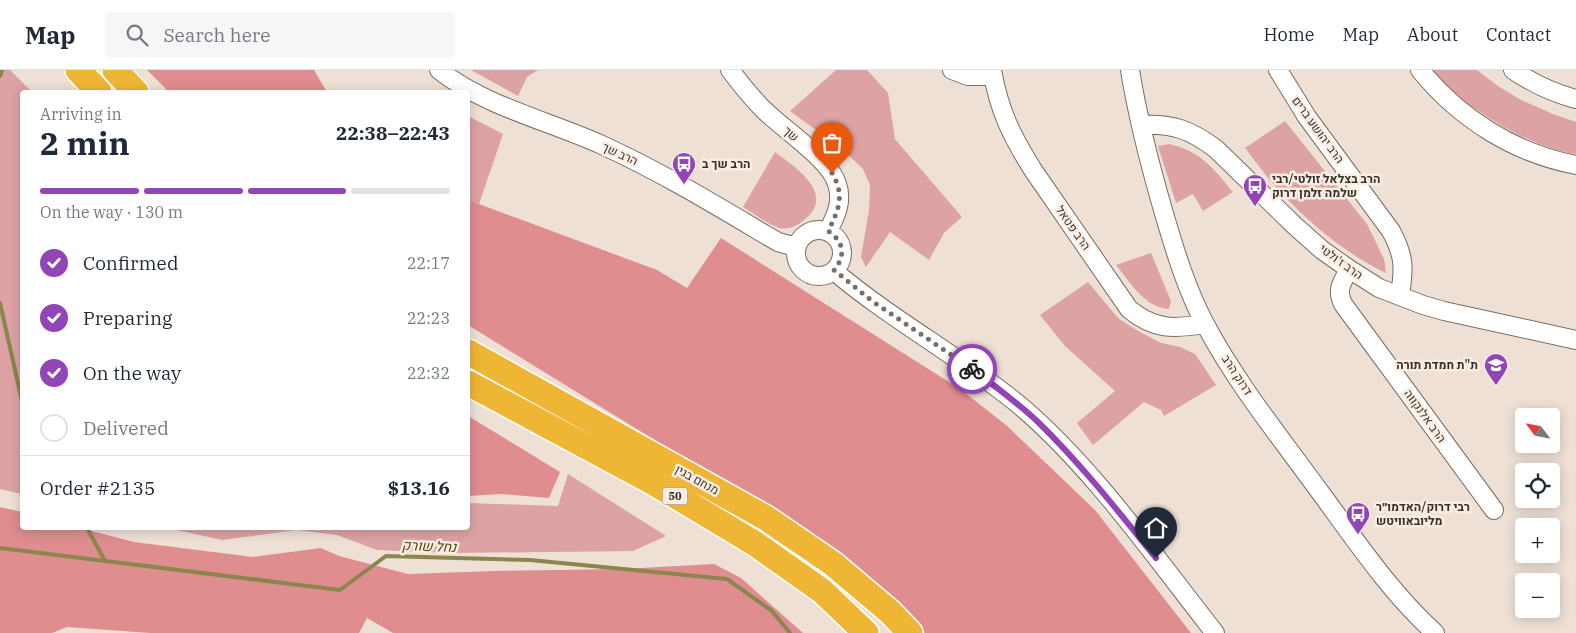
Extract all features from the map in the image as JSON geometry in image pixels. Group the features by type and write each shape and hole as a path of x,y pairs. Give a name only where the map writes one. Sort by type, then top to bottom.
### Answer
{"highway":[{"path":"78,70 96,90"},
{"path":"116,70 134,90"},
{"name":"מנחם בגין","path":"470,353 766,518 832,562 890,612 910,633"},
{"name":"מנחם בגין","path":"470,384 654,483 754,543 822,591 866,633"}],"street":[{"name":"הרב שך","path":"439,70 457,82 502,105 636,161 778,242 796,247"},
{"name":"שך","path":"730,70 762,109 815,155 837,181 839,197 837,213 828,231"},
{"path":"952,70 968,76 993,73"},
{"name":"דרוק הרב","path":"1130,70 1141,125 1176,254 1205,324 1252,398 1373,565 1414,614 1435,633"},
{"name":"הרב יהושע ברים","path":"1278,70 1307,118 1391,231 1401,251 1403,263 1400,296"},
{"path":"1420,70 1445,98 1482,126 1526,150 1550,159 1576,165"},
{"path":"1513,70 1551,91 1576,99"},
{"name":"הרב פטאל","path":"993,73 1002,112 1032,170 1129,309 1150,323 1172,328 1205,324"},
{"name":"הרב ז'ולטי","path":"1141,125 1160,124 1175,127 1206,141 1322,250 1379,288 1444,311 1576,340"},
{"path":"812,230 828,231 840,241 842,257 839,264 828,274 821,276 807,273 798,262 796,247 800,240 812,230"},
{"name":"הרב אלנקווה","path":"1349,269 1340,287 1339,296 1343,304 1494,510"},
{"path":"834,270 872,301 993,384 1038,422 1077,461 1215,633"}],"shaded area":[{"path":"0,70 10,70 30,90 20,90 20,494 0,489"},
{"path":"147,70 314,70 326,90 167,90"},
{"path":"471,70 538,70 527,77 518,96"},
{"path":"836,70 867,70 888,93 895,139 962,217 944,233 929,260 890,232 866,267 861,257 869,210 870,185 863,169 842,149 790,111"},
{"path":"1432,70 1477,70 1521,100 1576,122 1576,154 1538,143 1498,123 1460,97"},
{"path":"470,117 503,134 479,204 470,201"},
{"path":"1285,121 1367,224 1384,259 1386,273 1360,259 1312,223 1266,176 1245,148"},
{"path":"1169,144 1190,151 1206,162 1233,192 1203,211 1193,194 1176,203 1158,146"},
{"path":"775,152 802,173 815,191 816,201 813,210 796,226 789,228 779,228 743,207"},
{"path":"470,201 657,270 687,288 721,238 960,389 1006,425 1095,510 1191,633 925,633 827,543 679,455 470,326"},
{"path":"1151,253 1171,301 1169,309 1160,308 1145,299 1116,265"},
{"path":"1088,282 1118,318 1161,343 1180,347 1195,354 1216,385 1164,416 1161,410 1144,402 1093,445 1077,423 1115,391 1065,346 1040,315"},
{"path":"470,417 560,472 549,498 501,494 470,496"},
{"path":"568,474 666,536 633,551 452,553 377,550 337,535 296,530 470,530 470,503 558,506"},
{"path":"0,507 20,512 20,530 88,530 134,542 253,557 321,548 339,556 408,574 622,569 714,564 741,578 803,633 393,633 367,618 359,633 150,633 67,627 52,633 0,633"},
{"path":"176,530 296,530 222,540"}],"waterway":[{"path":"0,76 2,70"},
{"path":"0,303 20,392"},
{"path":"88,530 105,561"},
{"name":"נחל שורק","path":"0,548 340,590 386,556 530,560 727,579 772,611 790,633"}],"way so far":[{"path":"832,173 837,181 839,206 828,231 840,241 842,249 842,257 834,270 872,301 972,369"}],"place":[{"name":"הרב שך ב","path":"684,185"},
{"name":"הרב בצלאל זולטי/רבי שלמה זלמן דרוק","path":"1255,207"},
{"name":"ת\"ת חמדת תורה","path":"1496,386"},
{"name":"רבי דרוק/האדמו״ר מליובאוויטש","path":"1358,535"}],"route":[{"path":"972,369 1038,422 1077,461 1156,558"}]}
